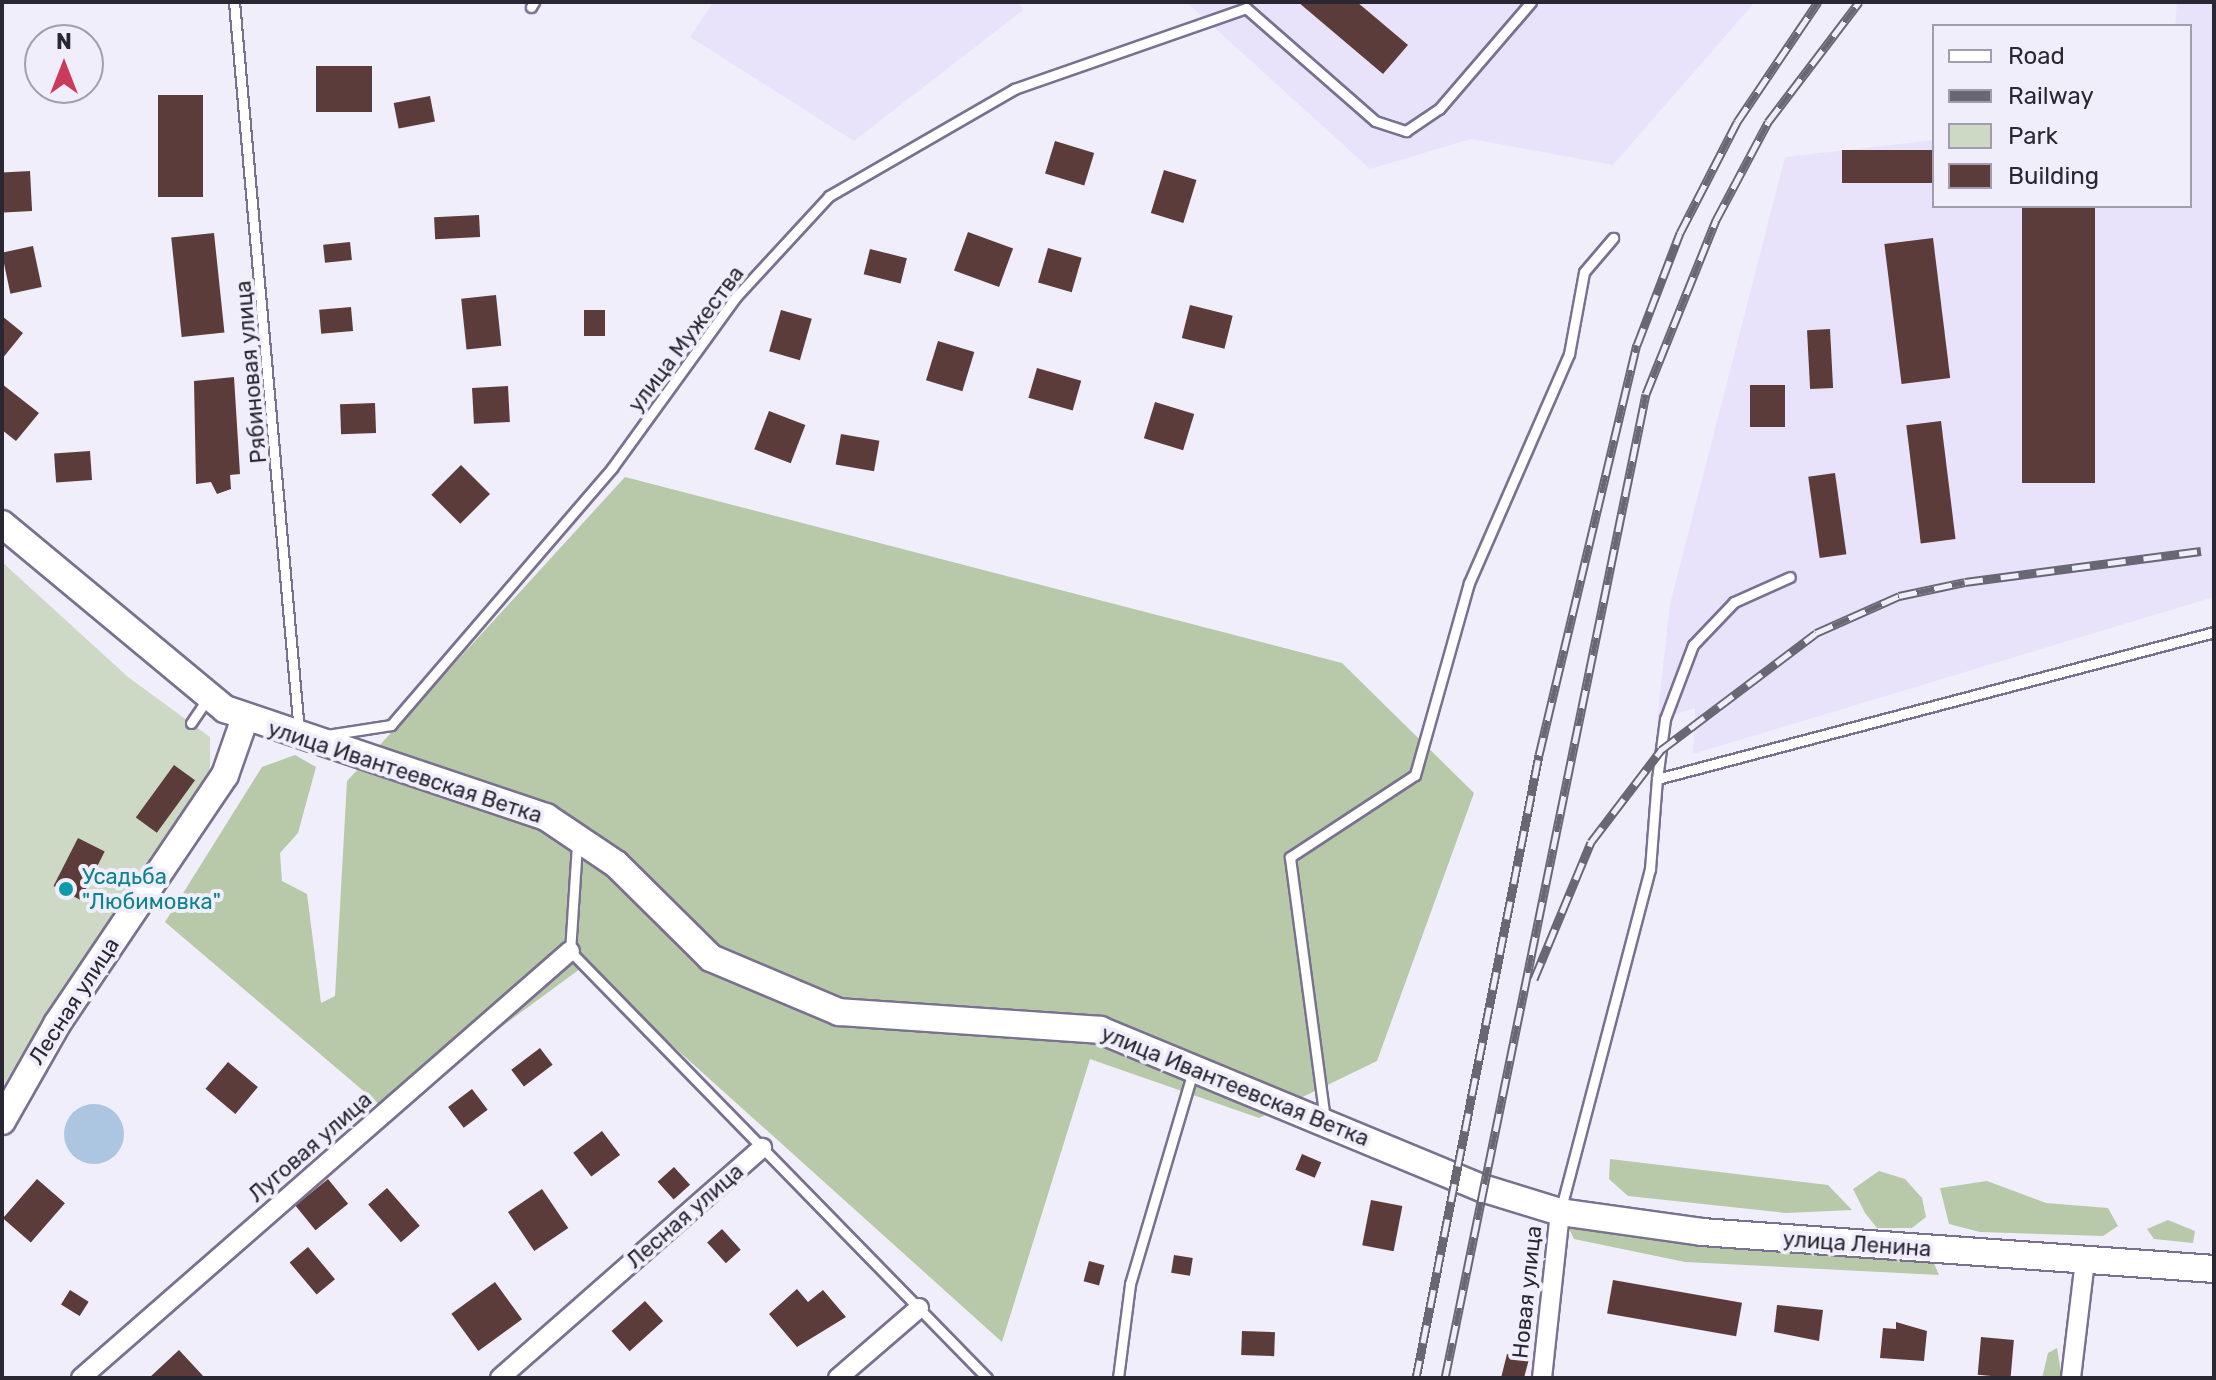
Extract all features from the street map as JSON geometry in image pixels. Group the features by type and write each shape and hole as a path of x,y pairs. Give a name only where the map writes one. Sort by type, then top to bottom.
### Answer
{"main road":[{"name":"улица Ивантеевская Ветка","path":"2,524 208,697 245,718 300,739 546,817 616,864 711,958 839,1012 1100,1030 1503,1195"},
{"name":"Лесная улица","path":"2,1121 57,1024 225,775 245,718"},
{"name":"улица Ленина","path":"1503,1195 1560,1212 1702,1232 2214,1269"}],"street":[{"name":"Луговая улица","path":"81,1378 570,951"},
{"name":"Лесная улица","path":"500,1378 762,1148"},
{"name":"Новая улица","path":"1542,1378 1560,1212"},
{"path":"2071,1378 2085,1260"},
{"path":"838,1378 919,1308"}],"lane":[{"name":"Рябиновая улица","path":"234,2 300,739"},
{"name":"улица Мужества","path":"300,739 391,725 612,468 735,298 829,196 1014,89 1246,8 1375,121 1406,131 1439,109 1531,2"},
{"path":"1325,1120 1290,857 1415,775 1469,583 1569,354 1584,272 1613,238"},
{"path":"1560,1212 1650,869 1665,719 1693,645 1734,602 1790,577"},
{"path":"1657,779 2214,632"},
{"path":"191,723 208,697"},
{"path":"577,838 570,951 987,1378"},
{"path":"1118,1378 1130,1284 1194,1068"}],"shaded area":[{"path":"713,2 1018,2 1023,10 854,141 690,37"},
{"path":"1186,2 1755,2 1613,165 1471,139 1370,169"},
{"path":"2177,2 2214,2 2214,597 1693,754 1695,708 1657,720 1670,604 1785,157 1932,140 1932,208 2192,208 2192,24 2175,24"}],"green space":[{"path":"625,477 1342,663 1474,793 1377,1061 1259,1118 1090,1059 1002,1342 584,966 387,1111 165,922 262,767 295,755 316,767 298,833 280,853 282,881 307,894 321,1003 335,996 347,781"},
{"name":"Усадьба \"Любимовка\"","path":"2,562 128,677 210,737 210,770 2,1087"},
{"path":"1610,1159 1828,1185 1852,1210 1786,1213 1628,1196 1609,1179"},
{"path":"1879,1171 1905,1179 1922,1198 1926,1217 1912,1228 1877,1228 1865,1213 1853,1189"},
{"path":"1987,1181 2046,1203 2108,1208 2118,1226 2103,1236 1980,1232 1949,1224 1940,1188"},
{"path":"2168,1220 2195,1231 2193,1243 2154,1239 2147,1229"},
{"path":"1567,1225 1929,1252 1939,1275 1685,1262 1574,1239"},
{"path":"2057,1348 2062,1378 2042,1378 2048,1353"}],"water":[{"path":"94,1104 115,1113 124,1134 115,1155 94,1164 73,1155 64,1134 73,1113"}],"building":[{"path":"1298,2 1357,2 1408,45 1383,74"},
{"path":"316,66 372,66 372,112 316,112"},
{"path":"158,95 203,95 203,197 158,197"},
{"path":"430,96 435,122 399,129 394,103"},
{"path":"1055,141 1094,153 1084,186 1045,174"},
{"path":"1842,150 1932,150 1932,183 1842,183"},
{"path":"1164,170 1197,180 1183,223 1151,213"},
{"path":"30,171 32,211 4,212 2,172"},
{"path":"2022,208 2095,208 2095,483 2022,483"},
{"path":"479,215 480,237 435,239 434,217"},
{"path":"968,232 1013,248 999,287 954,271"},
{"path":"214,233 224,332 182,337 171,237"},
{"path":"1933,238 1950,378 1902,384 1884,244"},
{"path":"350,242 352,260 325,263 323,245"},
{"path":"33,246 42,287 10,294 2,253"},
{"path":"1048,248 1082,258 1072,292 1038,283"},
{"path":"870,249 907,258 901,283 864,274"},
{"path":"496,295 501,346 467,349 461,299"},
{"path":"1190,305 1233,316 1224,349 1182,338"},
{"path":"351,307 353,331 321,334 319,310"},
{"path":"584,310 605,310 605,336 584,336"},
{"path":"781,310 812,319 800,360 769,351"},
{"path":"2,316 23,333 2,359"},
{"path":"1830,329 1833,388 1810,389 1807,330"},
{"path":"938,341 974,352 962,391 926,380"},
{"path":"1037,368 1081,381 1073,410 1028,398"},
{"path":"234,377 240,474 230,475 231,489 217,494 211,482 196,484 194,381"},
{"path":"2,384 39,413 16,441 2,430"},
{"path":"1750,385 1785,385 1785,427 1750,427"},
{"path":"508,386 510,422 474,424 472,388"},
{"path":"1155,402 1194,414 1183,450 1144,438"},
{"path":"375,403 376,433 341,434 340,404"},
{"path":"769,411 805,425 791,463 754,449"},
{"path":"1941,421 1956,539 1921,543 1906,425"},
{"path":"841,434 879,441 874,471 836,465"},
{"path":"90,451 92,480 56,482 54,454"},
{"path":"461,465 490,494 460,524 431,495"},
{"path":"1835,473 1846,554 1820,558 1808,477"},
{"path":"174,765 195,780 157,833 136,818"},
{"path":"78,838 105,852 80,900 53,886"},
{"path":"540,1048 553,1065 524,1086 511,1070"},
{"path":"228,1062 258,1087 235,1114 206,1089"},
{"path":"472,1089 488,1110 464,1128 448,1107"},
{"path":"602,1131 620,1155 591,1177 573,1153"},
{"path":"1302,1154 1321,1162 1315,1178 1295,1170"},
{"path":"674,1167 690,1185 674,1200 658,1182"},
{"path":"37,1179 65,1203 31,1243 3,1218"},
{"path":"328,1179 348,1204 315,1230 295,1205"},
{"path":"387,1188 420,1226 401,1242 368,1204"},
{"path":"542,1189 568,1228 534,1251 508,1212"},
{"path":"1371,1200 1402,1206 1394,1251 1362,1245"},
{"path":"722,1229 741,1250 726,1263 707,1242"},
{"path":"308,1247 335,1279 317,1295 290,1262"},
{"path":"1174,1255 1193,1258 1190,1276 1171,1273"},
{"path":"1089,1261 1104,1265 1099,1285 1084,1281"},
{"path":"1613,1280 1742,1303 1736,1336 1607,1313"},
{"path":"495,1282 522,1319 478,1351 451,1314"},
{"path":"797,1289 808,1302 823,1290 846,1317 797,1347 769,1314"},
{"path":"70,1290 89,1302 80,1316 61,1304"},
{"path":"645,1301 663,1321 630,1351 612,1331"},
{"path":"1777,1305 1823,1310 1819,1341 1774,1332"},
{"path":"1896,1322 1927,1331 1924,1361 1880,1358 1883,1328 1896,1329"},
{"path":"1242,1331 1275,1332 1274,1356 1241,1355"},
{"path":"1981,1337 2014,1340 2011,1378 1978,1375"},
{"path":"179,1350 205,1378 149,1378"},
{"path":"1507,1354 1529,1359 1524,1378 1501,1378"}],"railway":[{"path":"1416,1378 1539,755 1637,345 1680,233 1737,122 1818,2"},
{"path":"1445,1378 1646,394 1716,220 1768,122 1859,2"},
{"path":"1534,979 1591,842 1661,750 1816,633 1899,596 1965,582 2201,551"}],"place":[{"name":"Усадьба \"Любимовка\"","path":"66,889"}]}
